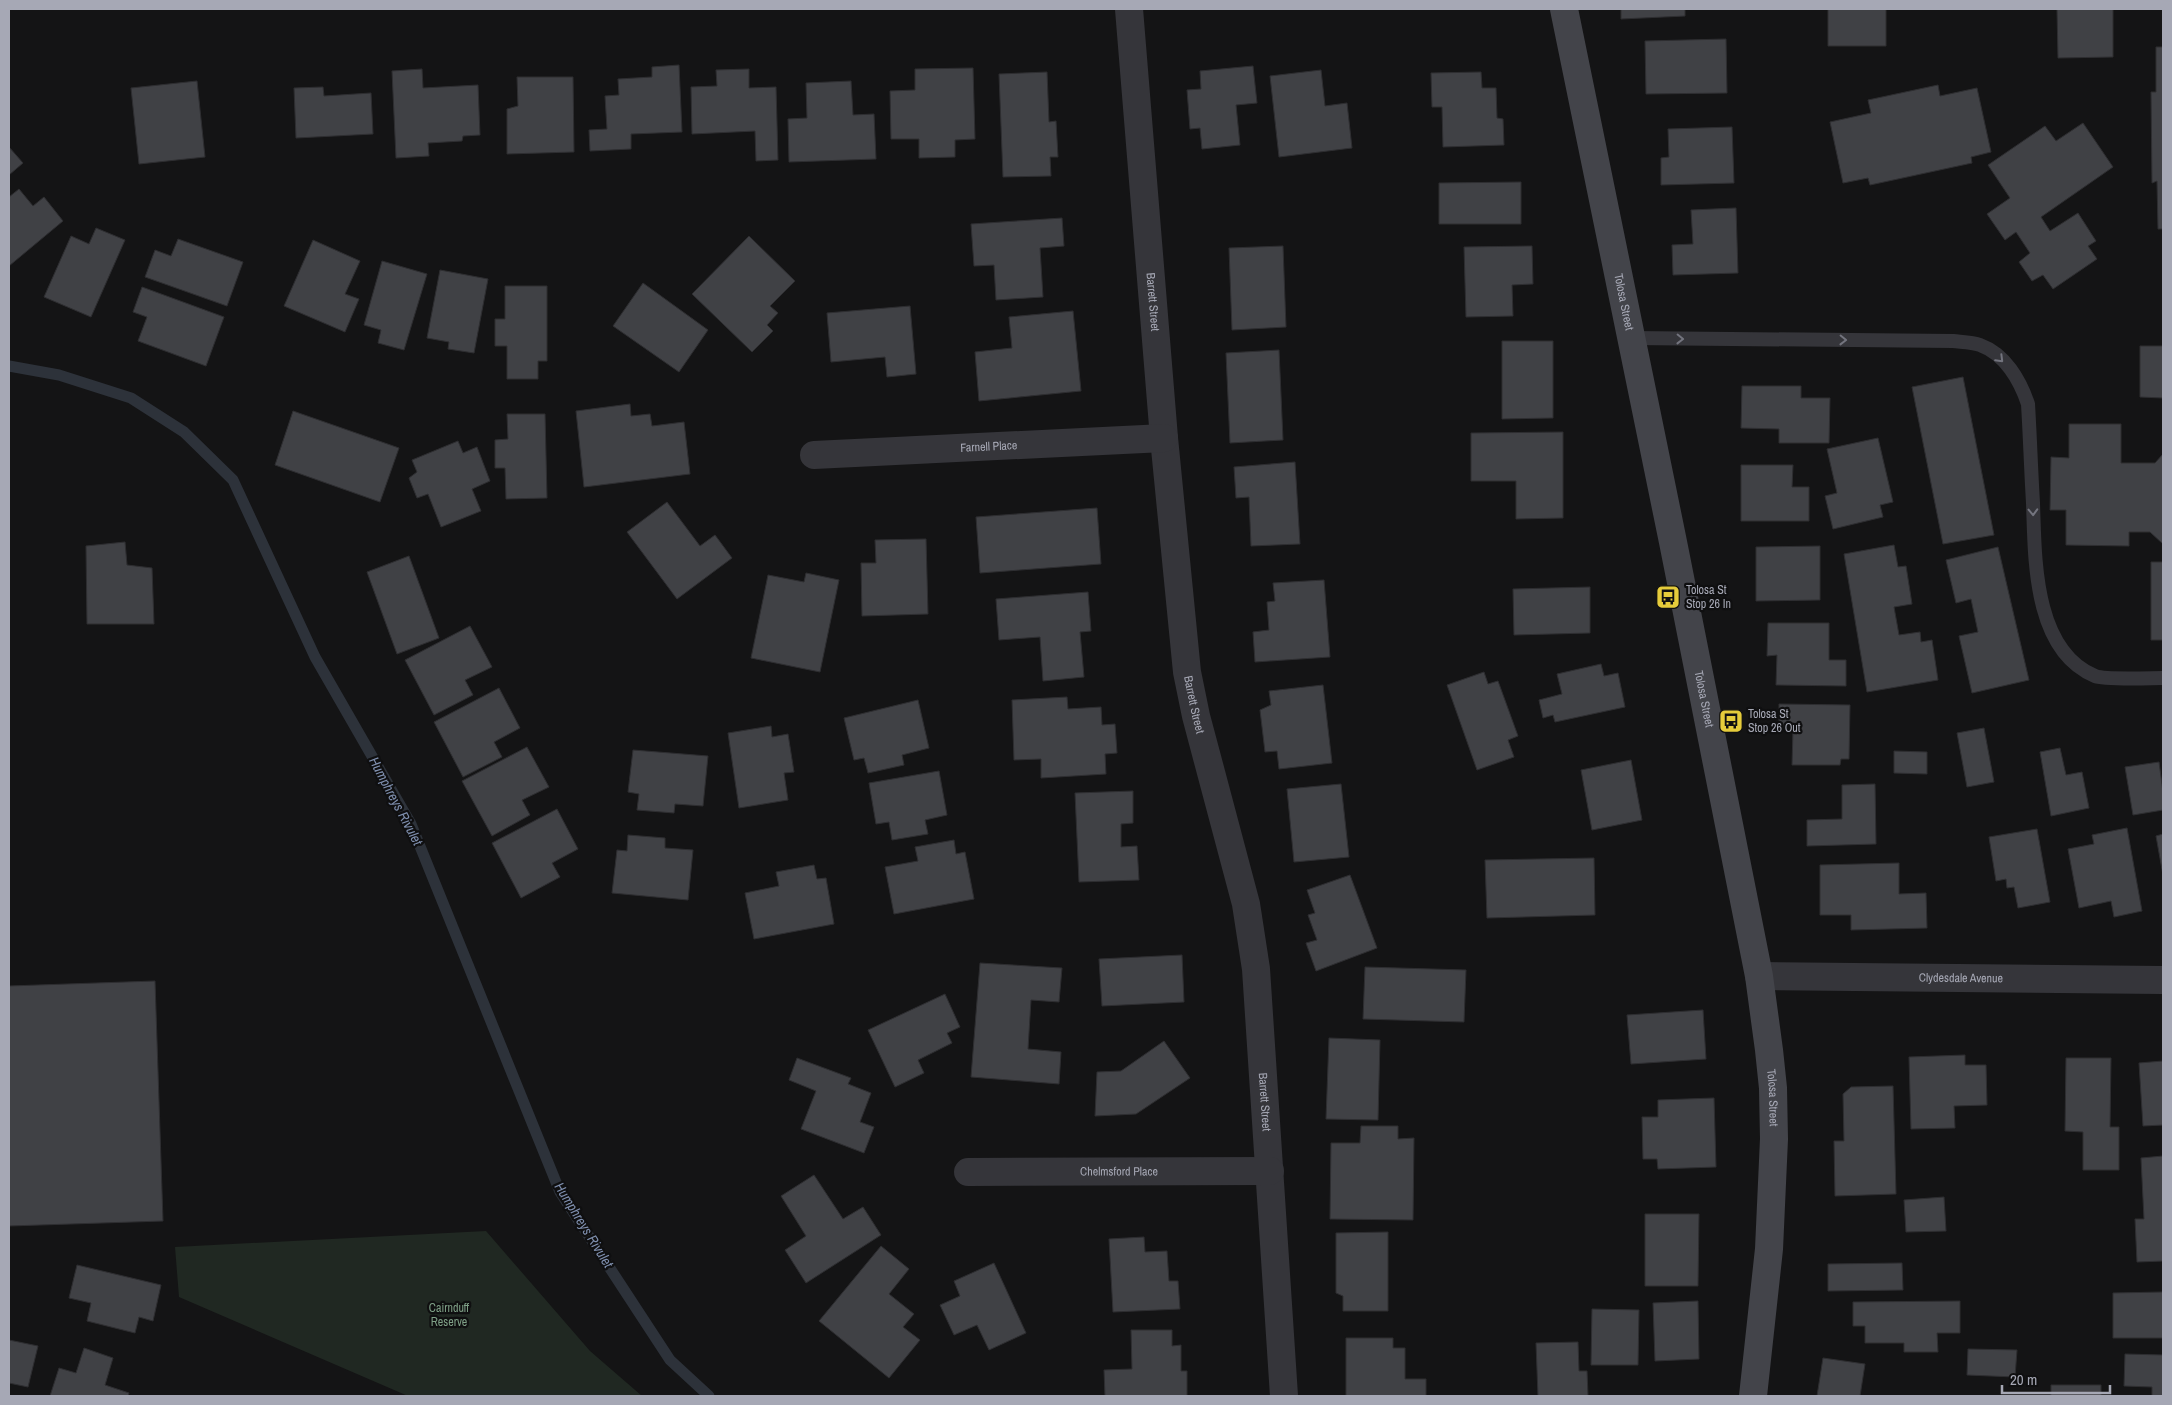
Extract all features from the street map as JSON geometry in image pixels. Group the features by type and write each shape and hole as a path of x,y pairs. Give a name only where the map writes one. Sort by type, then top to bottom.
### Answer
{"street":[{"name":"Barrett Street","path":"1128,9 1164,438 1187,672 1246,904 1256,969 1284,1396"},
{"name":"Tolosa Street","path":"1564,9 1632,338 1759,976 1773,1088 1774,1139 1769,1249 1753,1396"},
{"name":"Farnell Place","path":"814,455 1164,438"},
{"name":"Clydesdale Avenue","path":"1759,976 2163,980"},
{"name":"Chelmsford Place","path":"968,1172 1270,1171"}],"lane":[{"path":"1632,338 1953,341 1980,344 1997,354 2021,384 2028,404 2038,590 2047,620 2059,644 2075,664 2096,677 2163,678"}],"green space":[{"name":"Cairnduff Reserve","path":"486,1231 590,1351 642,1396 408,1396 179,1297 175,1247"}],"building":[{"path":"1621,9 1685,9 1685,16 1621,19"},
{"path":"1828,9 1886,9 1886,46 1828,46"},
{"path":"2057,9 2113,9 2113,57 2058,58"},
{"path":"1726,39 1727,93 1646,94 1645,41"},
{"path":"2156,47 2163,47 2163,229 2158,229 2157,181 2152,183 2151,92 2156,92"},
{"path":"679,65 682,132 631,134 631,149 590,151 589,130 607,129 605,96 619,95 618,79 652,77 652,67"},
{"path":"1253,66 1257,103 1236,105 1240,145 1202,149 1200,128 1190,129 1187,90 1201,89 1200,71"},
{"path":"973,68 975,139 955,140 955,157 919,158 919,139 891,139 890,91 915,90 915,69"},
{"path":"422,69 423,88 478,85 480,135 463,136 462,141 428,143 429,156 396,158 392,71"},
{"path":"749,69 749,88 776,87 778,160 756,161 755,131 692,134 691,87 717,86 716,70"},
{"path":"1321,70 1325,106 1347,103 1352,148 1279,157 1270,76"},
{"path":"1047,72 1049,122 1056,121 1058,157 1050,157 1051,176 1003,177 999,74"},
{"path":"1481,72 1482,88 1496,88 1497,118 1503,119 1504,145 1443,147 1442,107 1432,107 1431,73"},
{"path":"517,77 573,77 574,152 507,154 507,109 518,106"},
{"path":"197,81 205,157 139,164 131,88"},
{"path":"851,81 853,115 874,114 876,159 789,162 788,119 807,118 806,83"},
{"path":"1938,85 1940,96 1977,88 1991,152 1971,157 1972,163 1870,185 1868,178 1843,183 1830,122 1871,113 1868,100"},
{"path":"323,87 324,96 371,93 373,134 296,138 294,88"},
{"path":"2083,123 2113,167 2041,217 2050,231 2078,213 2096,241 2088,246 2097,259 2053,289 2043,275 2032,281 2019,262 2030,253 2016,232 2005,240 1987,214 2010,198 1988,165 2045,126 2056,141"},
{"path":"1732,127 1734,183 1661,185 1661,158 1669,157 1668,129"},
{"path":"9,147 23,163 9,175"},
{"path":"1521,182 1521,224 1439,224 1439,183"},
{"path":"19,189 33,206 44,197 63,221 9,266 9,197"},
{"path":"1736,208 1738,273 1673,275 1672,245 1693,244 1691,210"},
{"path":"1062,218 1064,246 1040,248 1043,297 996,300 994,265 974,266 971,224"},
{"path":"96,228 125,240 91,317 44,297 71,236 89,244"},
{"path":"749,236 795,281 770,306 778,313 767,325 773,331 752,352 692,294"},
{"path":"178,239 243,262 227,306 145,277 155,250 171,256"},
{"path":"313,240 360,261 345,294 359,299 345,332 284,306"},
{"path":"1283,246 1286,327 1232,330 1229,248"},
{"path":"1532,246 1533,284 1512,285 1513,316 1466,317 1464,247"},
{"path":"382,261 427,274 404,350 378,343 381,330 364,325"},
{"path":"440,270 488,279 474,353 448,349 449,342 427,338"},
{"path":"643,283 708,330 679,372 613,326"},
{"path":"505,286 547,286 547,361 538,361 538,379 507,379 507,346 495,346 495,319 505,319"},
{"path":"142,287 224,317 206,366 138,341 147,317 133,312"},
{"path":"910,306 916,374 887,377 885,357 831,362 827,313"},
{"path":"1073,311 1081,391 979,401 975,352 1012,348 1009,317"},
{"path":"1502,341 1553,341 1553,418 1502,419"},
{"path":"2140,346 2163,346 2163,398 2140,397"},
{"path":"1279,350 1283,440 1230,443 1226,353"},
{"path":"1963,377 1994,535 1943,544 1912,387"},
{"path":"1742,386 1801,386 1801,398 1830,398 1829,443 1779,443 1779,429 1741,428"},
{"path":"630,404 631,416 650,414 652,426 684,422 690,474 584,487 576,411"},
{"path":"293,411 399,448 380,502 275,465"},
{"path":"507,414 545,414 547,498 506,499 505,468 495,468 495,440 508,439"},
{"path":"2069,424 2121,424 2121,463 2155,463 2163,454 2163,544 2150,532 2129,532 2129,546 2066,545 2066,510 2050,510 2051,457 2069,458"},
{"path":"1563,432 1563,518 1516,519 1516,481 1471,481 1471,433"},
{"path":"1878,438 1893,502 1880,505 1883,517 1833,529 1825,496 1837,493 1827,449"},
{"path":"458,441 463,453 477,447 490,481 472,489 481,511 441,527 428,494 417,498 409,478 417,472 412,460"},
{"path":"1295,462 1300,544 1251,546 1249,497 1236,498 1234,467"},
{"path":"1741,465 1793,465 1792,487 1809,487 1809,521 1741,521"},
{"path":"667,502 700,546 715,535 732,558 677,599 627,532"},
{"path":"1097,508 1101,564 980,573 976,517"},
{"path":"926,539 928,614 862,616 861,563 876,563 875,540"},
{"path":"125,542 127,565 152,568 154,624 87,624 86,546"},
{"path":"1894,545 1898,567 1906,566 1912,604 1894,607 1899,635 1920,632 1921,642 1932,640 1938,680 1867,692 1844,554"},
{"path":"1820,546 1820,600 1756,601 1756,547"},
{"path":"1998,547 2029,680 1972,693 1959,636 1978,632 1971,599 1956,603 1946,560"},
{"path":"409,556 439,638 397,654 367,572"},
{"path":"2151,562 2163,562 2163,640 2151,640"},
{"path":"806,573 839,580 820,672 751,658 768,575 804,582"},
{"path":"1324,580 1330,657 1255,662 1253,632 1269,630 1267,602 1275,601 1273,583"},
{"path":"1590,587 1590,633 1514,635 1513,589"},
{"path":"1088,592 1091,631 1080,632 1084,677 1043,681 1040,637 999,640 996,599"},
{"path":"1768,623 1829,623 1829,660 1846,660 1846,686 1776,685 1777,655 1767,656"},
{"path":"470,626 492,667 465,680 473,695 434,715 405,660"},
{"path":"1601,664 1604,676 1618,673 1625,707 1555,722 1553,715 1543,718 1539,700 1562,694 1557,674"},
{"path":"1484,672 1488,684 1498,681 1518,736 1508,740 1514,757 1477,770 1447,685"},
{"path":"1323,685 1332,763 1279,769 1277,751 1265,752 1260,710 1271,705 1269,691"},
{"path":"499,688 520,728 494,742 502,757 463,777 434,722"},
{"path":"1067,697 1068,709 1101,707 1102,725 1115,724 1117,753 1105,754 1106,774 1041,778 1041,759 1014,760 1012,700"},
{"path":"918,700 929,748 902,755 904,765 868,773 864,758 854,760 844,718"},
{"path":"1779,704 1850,705 1849,759 1841,759 1840,765 1792,765 1793,729 1779,729"},
{"path":"771,726 772,737 788,734 794,772 784,773 788,800 739,808 728,733"},
{"path":"1984,728 1994,782 1967,787 1957,733"},
{"path":"527,747 549,787 522,800 530,815 492,836 462,781"},
{"path":"2060,748 2066,775 2082,772 2089,808 2051,816 2040,752"},
{"path":"633,750 708,756 703,806 675,804 674,813 637,810 639,794 628,792"},
{"path":"1894,751 1927,752 1927,774 1894,773"},
{"path":"1631,760 1642,820 1592,830 1581,770"},
{"path":"2159,762 2163,810 2133,815 2125,767"},
{"path":"939,771 947,815 925,820 928,834 892,840 889,822 876,824 869,783"},
{"path":"1341,784 1349,857 1294,862 1287,789"},
{"path":"1875,784 1876,844 1807,846 1807,820 1842,819 1842,785"},
{"path":"1133,791 1133,823 1121,824 1121,847 1137,846 1139,880 1079,882 1075,793"},
{"path":"557,809 578,849 552,863 560,877 521,898 492,843"},
{"path":"2127,828 2142,911 2114,917 2111,901 2079,908 2068,849 2094,844 2092,835"},
{"path":"2037,829 2050,902 2018,908 2014,887 2007,888 2006,879 1996,881 1989,837"},
{"path":"2163,834 2163,875 2156,836"},
{"path":"628,835 665,838 665,848 693,850 688,900 612,893 617,850 627,851"},
{"path":"954,840 956,854 965,852 974,899 894,914 885,867 918,861 915,847"},
{"path":"1594,858 1595,915 1487,918 1485,860"},
{"path":"1899,863 1899,894 1926,893 1927,928 1851,930 1851,915 1820,915 1820,865"},
{"path":"814,865 817,879 826,878 834,924 754,939 745,893 779,886 776,872"},
{"path":"1350,875 1377,948 1316,971 1306,943 1317,940 1308,915 1315,913 1307,890"},
{"path":"1182,955 1184,1002 1102,1006 1099,959"},
{"path":"980,963 1062,968 1059,1002 1031,1000 1028,1049 1061,1052 1059,1084 971,1077"},
{"path":"1365,967 1466,970 1464,1022 1363,1019"},
{"path":"155,981 163,1221 9,1226 9,986"},
{"path":"945,994 960,1027 947,1033 952,1043 918,1060 924,1073 895,1087 868,1030"},
{"path":"1703,1010 1706,1059 1631,1064 1627,1015"},
{"path":"1329,1038 1380,1040 1378,1120 1326,1119"},
{"path":"1164,1041 1190,1078 1136,1114 1095,1116 1097,1072 1121,1071"},
{"path":"1965,1055 1965,1065 1986,1065 1987,1105 1954,1106 1955,1128 1911,1129 1909,1057"},
{"path":"797,1058 851,1078 848,1084 871,1093 860,1122 874,1127 864,1153 801,1129 816,1091 789,1080"},
{"path":"2066,1058 2111,1058 2110,1127 2119,1127 2119,1170 2083,1170 2083,1132 2065,1131"},
{"path":"2163,1061 2163,1125 2143,1126 2139,1063"},
{"path":"1893,1086 1896,1194 1835,1196 1834,1141 1844,1141 1843,1094 1851,1087"},
{"path":"1714,1098 1716,1167 1658,1169 1657,1159 1643,1159 1642,1117 1658,1117 1658,1100"},
{"path":"1361,1126 1398,1126 1398,1139 1414,1138 1413,1220 1330,1219 1331,1143 1360,1143"},
{"path":"2163,1156 2163,1261 2137,1262 2135,1219 2144,1219 2141,1158"},
{"path":"814,1175 843,1219 863,1207 881,1235 806,1283 785,1250 806,1236 781,1196"},
{"path":"1944,1197 1946,1231 1906,1232 1904,1200"},
{"path":"1645,1214 1699,1214 1698,1286 1645,1286"},
{"path":"1388,1232 1388,1311 1343,1311 1343,1296 1336,1293 1336,1233"},
{"path":"1144,1237 1145,1252 1167,1251 1169,1281 1178,1281 1180,1309 1113,1312 1109,1239"},
{"path":"881,1246 909,1269 889,1294 914,1314 903,1327 920,1340 889,1378 819,1321"},
{"path":"994,1263 1026,1333 989,1350 977,1325 954,1335 940,1305 960,1296 954,1281"},
{"path":"1902,1263 1903,1290 1828,1291 1828,1264"},
{"path":"77,1265 161,1285 153,1321 139,1317 135,1333 87,1321 91,1303 69,1298"},
{"path":"2163,1292 2163,1338 2113,1338 2113,1293"},
{"path":"1698,1301 1699,1359 1655,1361 1653,1303"},
{"path":"1960,1301 1960,1333 1937,1333 1938,1352 1904,1352 1904,1343 1865,1343 1865,1326 1853,1326 1853,1302"},
{"path":"1592,1309 1639,1310 1638,1365 1591,1365"},
{"path":"1131,1330 1172,1330 1172,1346 1181,1345 1181,1371 1187,1371 1187,1396 1105,1396 1104,1370 1132,1369"},
{"path":"1346,1338 1393,1338 1393,1348 1405,1348 1405,1379 1426,1379 1426,1396 1346,1396"},
{"path":"9,1340 38,1346 28,1387 9,1383"},
{"path":"1578,1342 1579,1371 1587,1371 1588,1396 1538,1396 1536,1343"},
{"path":"84,1348 113,1358 105,1385 129,1393 128,1396 50,1396 59,1368 76,1373"},
{"path":"1968,1349 2017,1350 2015,1377 1967,1375"},
{"path":"2125,1354 2163,1355 2163,1396 2152,1396 2152,1387 2124,1386"},
{"path":"1823,1358 1865,1364 1860,1396 1817,1396"},
{"path":"2051,1385 2101,1385 2101,1396 2051,1396"}],"waterway":[{"name":"Humphreys Rivulet","path":"9,366 59,375 131,398 184,432 233,480 315,657 411,824 560,1192 670,1360 709,1396"}],"place":[{"name":"Tolosa St Stop 26 In","path":"1668,597"},
{"name":"Tolosa St Stop 26 Out","path":"1731,721"}]}
